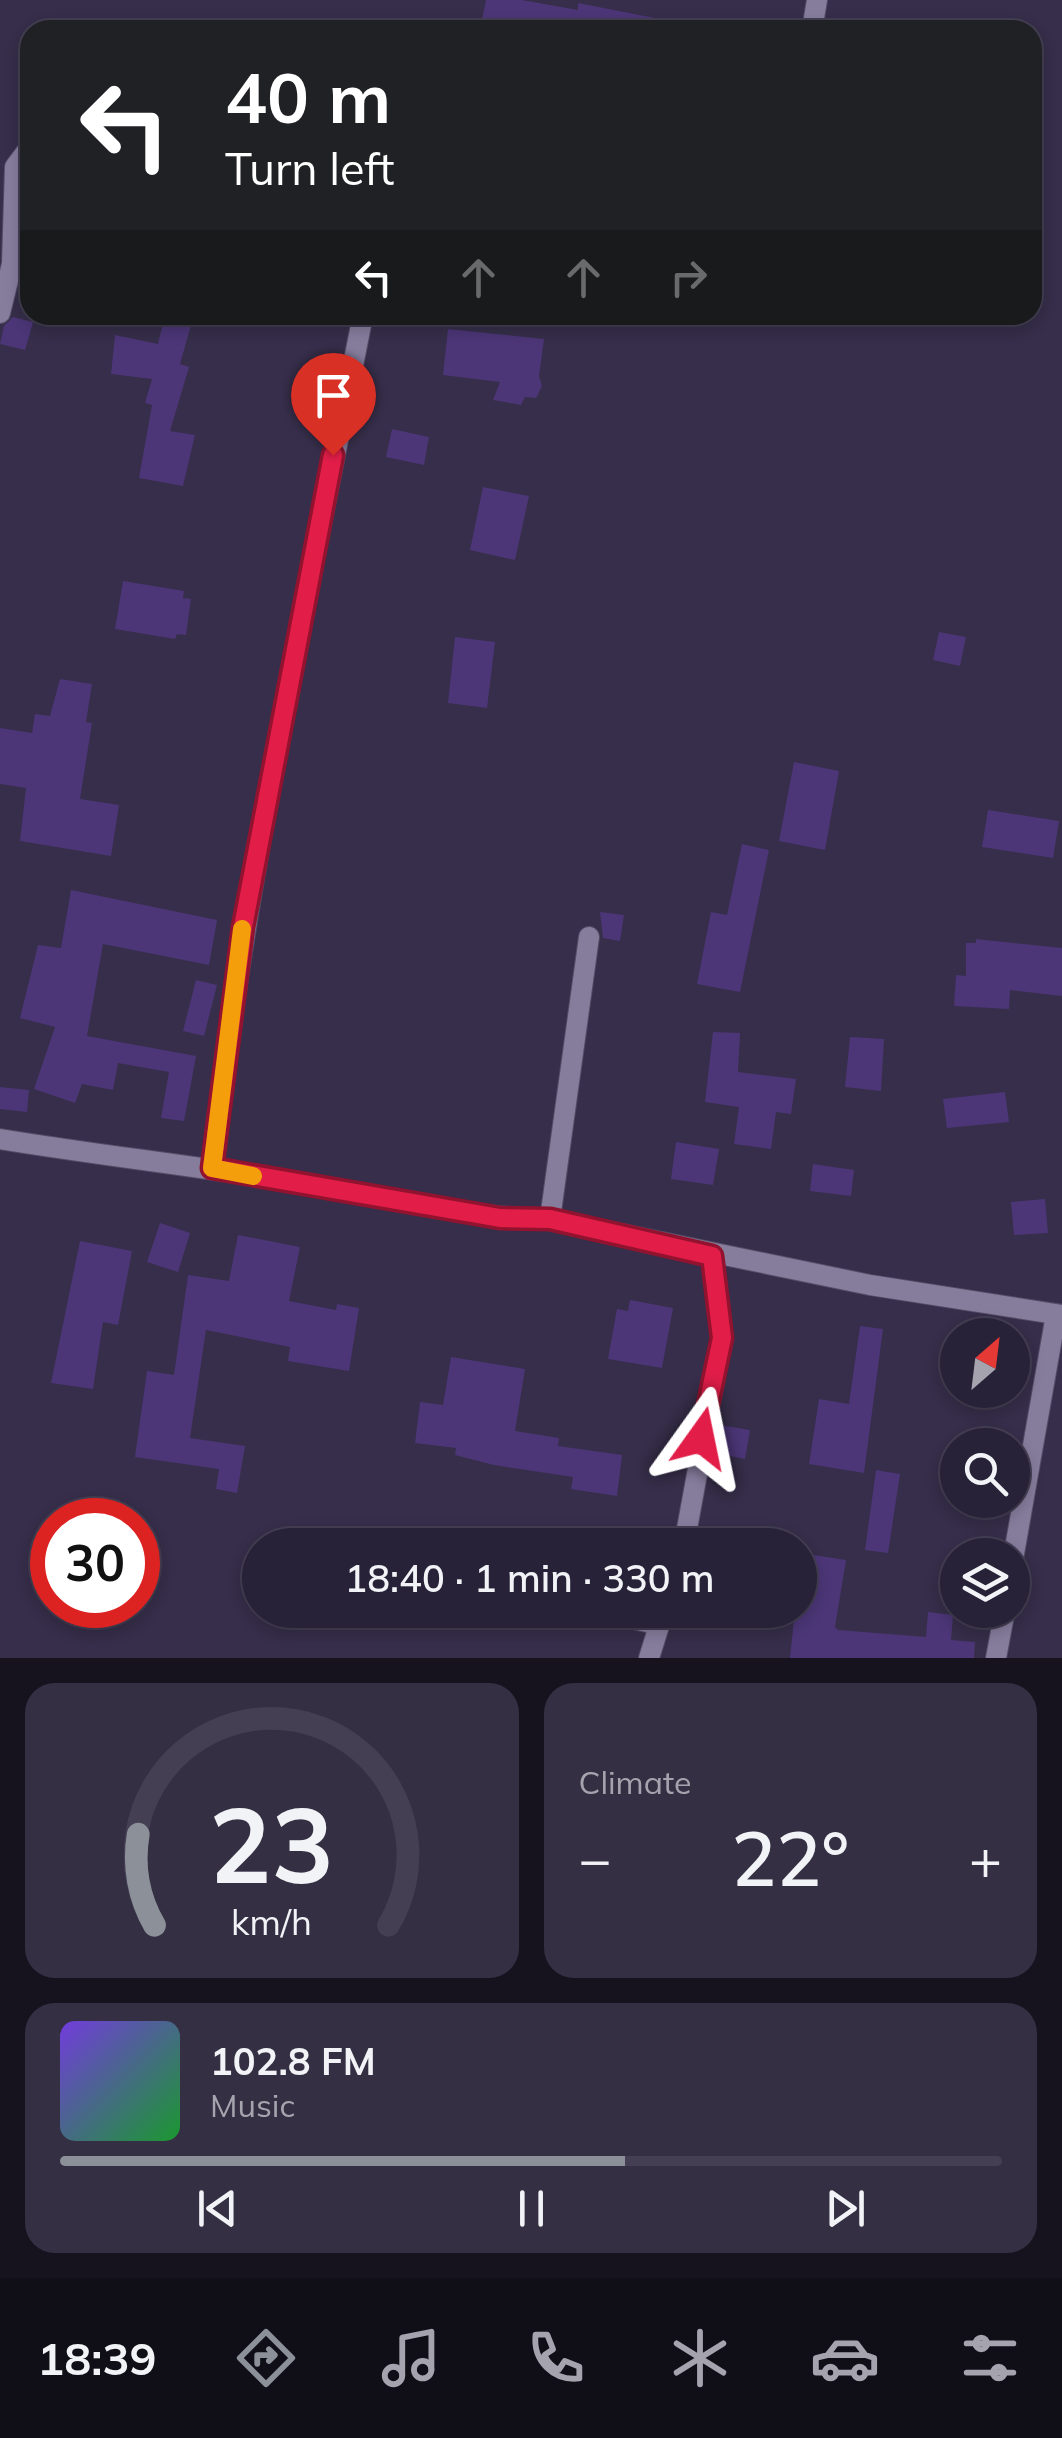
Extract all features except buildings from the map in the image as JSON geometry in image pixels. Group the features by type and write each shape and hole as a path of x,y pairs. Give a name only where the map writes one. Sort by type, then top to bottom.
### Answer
{"street":[{"path":"0,313 12,264 15,167 20,160"},
{"path":"212,1168 243,927 340,416 362,325"},
{"path":"550,1219 589,937"},
{"path":"0,1139 107,1158 212,1168 500,1218 550,1219 712,1256 1059,1315 1017,1538"},
{"path":"687,1528 722,1338 712,1256"},
{"path":"650,1658 657,1628"},
{"path":"996,1658 1002,1628"}],"slow traffic":[{"path":"242,929 212,1168 253,1176"}],"route":[{"path":"333,455 243,927 212,1168 500,1218 550,1219 712,1256 722,1338 701,1438"}]}
